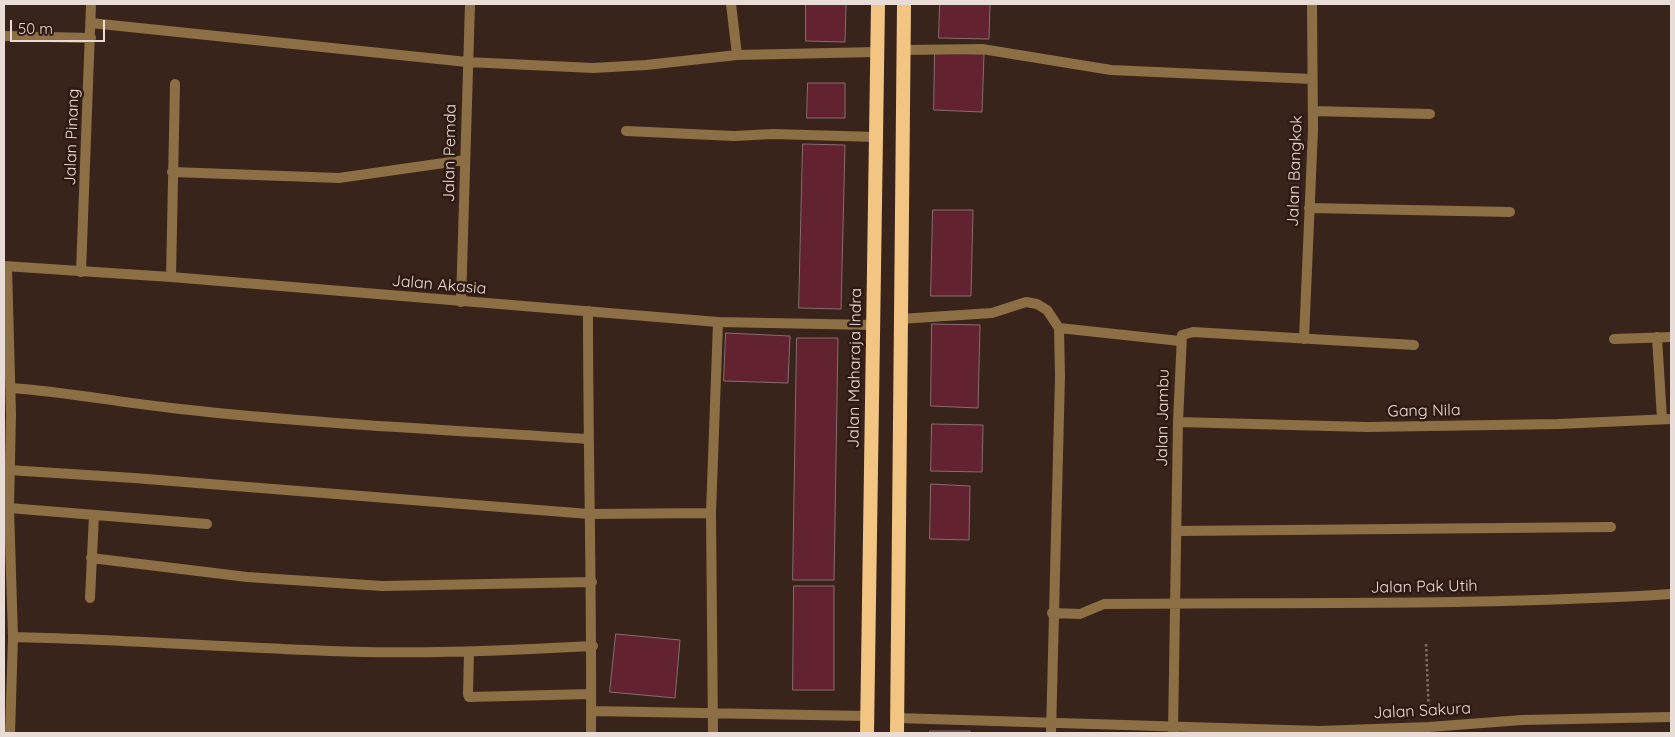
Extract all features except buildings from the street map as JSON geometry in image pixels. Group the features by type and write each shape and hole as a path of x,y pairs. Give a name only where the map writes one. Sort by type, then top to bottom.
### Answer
{"highway":[{"name":"Jalan Maharaja Indra","path":"867,733 878,4"},
{"path":"897,733 904,4"}],"street":[{"name":"Jalan Pinang","path":"81,272 92,23 91,4"},
{"name":"Jalan Pemda","path":"461,302 470,4"},
{"path":"731,4 737,54"},
{"name":"Jalan Bangkok","path":"1304,339 1313,111 1312,4"},
{"path":"92,23 467,62 593,68 646,65 737,54 876,52"},
{"path":"4,36 91,38"},
{"path":"904,50 982,49 1111,70 1312,79"},
{"path":"171,277 175,84"},
{"path":"1313,111 1430,114"},
{"path":"626,131 734,136 773,134 876,137"},
{"path":"172,172 339,178 465,160"},
{"path":"1309,208 1510,212"},
{"path":"6,266 11,388 7,542 7,593 13,637 10,733"},
{"name":"Jalan Akasia","path":"6,266 171,277 718,322 873,325"},
{"path":"900,319 992,312 1026,302 1037,304 1047,310 1059,331 1051,733"},
{"path":"588,311 589,514 593,646 591,733"},
{"path":"713,733 711,513 718,322"},
{"path":"1059,331 1180,341 1182,335 1193,332 1414,344"},
{"path":"1657,337 1666,419"},
{"path":"1614,339 1671,337"},
{"name":"Jalan Jambu","path":"1174,730 1180,341"},
{"path":"11,388 58,391 189,410 588,439"},
{"name":"Gang Nila","path":"1178,422 1367,427 1558,424 1666,419"},
{"path":"8,470 154,479 589,514 711,513"},
{"path":"9,508 207,524"},
{"path":"90,598 94,515"},
{"path":"1177,531 1611,527"},
{"path":"91,558 247,577 382,586 592,582"},
{"name":"Jalan Pak Utih","path":"1052,613 1080,614 1104,604 1434,603 1588,599 1671,594"},
{"path":"13,637 108,639 310,650 469,652 593,646"},
{"path":"469,652 469,697 591,694"},
{"path":"591,711 867,716"},
{"name":"Jalan Sakura","path":"897,718 1052,722 1174,730 1399,731 1522,720 1671,717"}],"path":[{"path":"1426,644 1429,728"}]}
